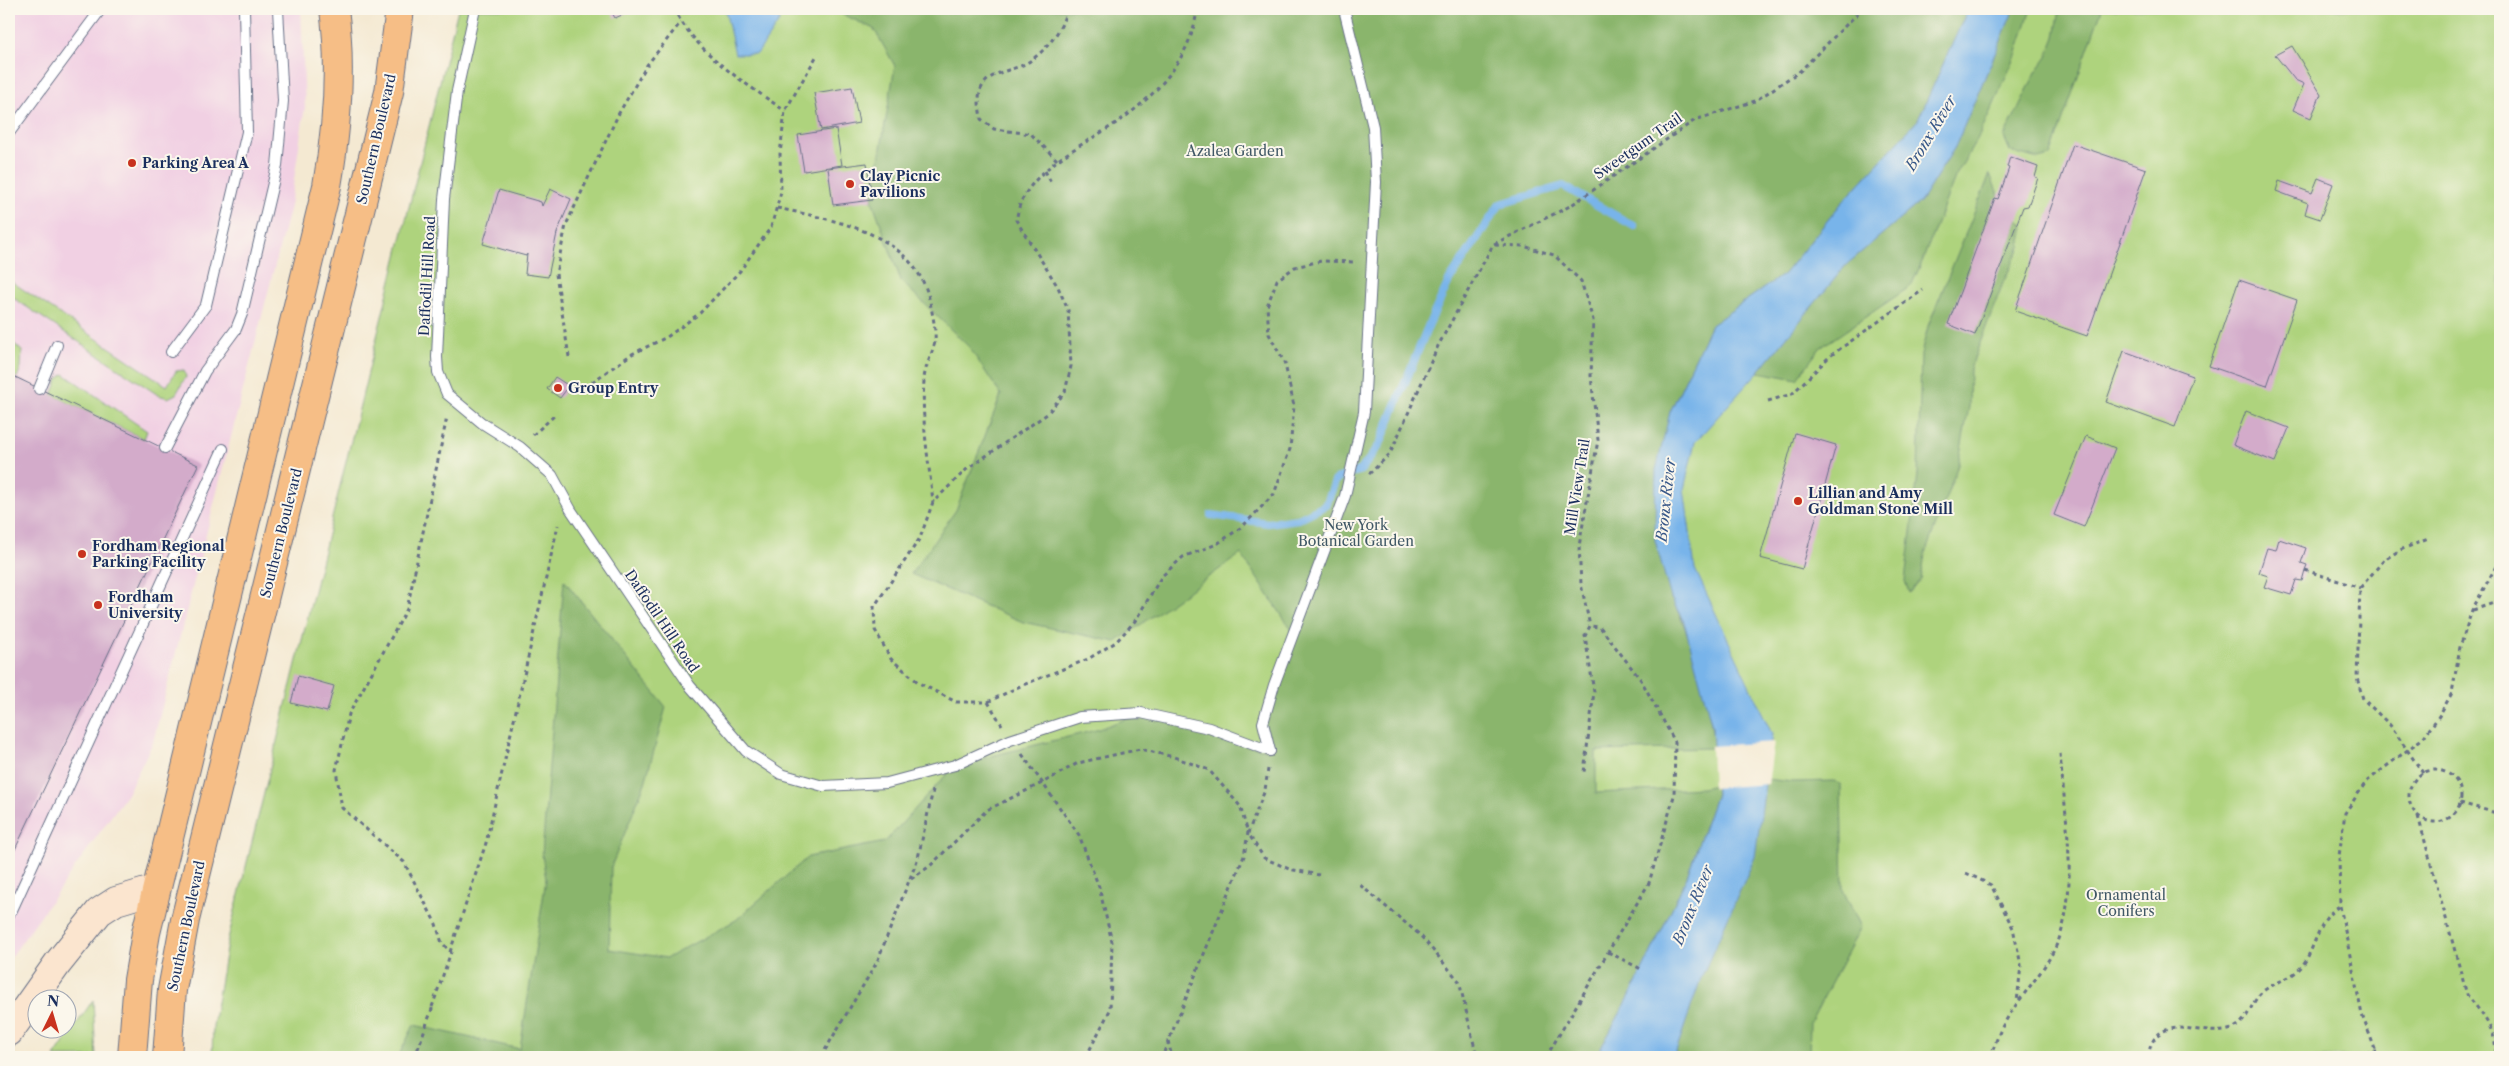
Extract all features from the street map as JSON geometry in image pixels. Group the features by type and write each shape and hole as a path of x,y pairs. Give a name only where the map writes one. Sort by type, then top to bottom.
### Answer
{"main road":[{"path":"132,1057 138,980 156,889 327,186 333,151 338,83 334,9"},
{"name":"Southern Boulevard","path":"167,1057 172,990 183,929 389,92 400,9"}],"street":[{"path":"9,1032 58,963 99,912 116,901 156,889"}],"lane":[{"path":"9,133 101,9"},
{"path":"172,352 206,305 247,132 244,9"},
{"path":"165,448 205,370 236,329 242,314 277,166 282,101 278,9"},
{"name":"Daffodil Hill Road","path":"475,9 458,91 444,208 437,357 442,383 454,401 520,447 552,475 571,510 690,686 746,751 781,774 823,786 886,783 955,765 1010,740 1080,717 1141,713 1209,728 1270,751"},
{"path":"1270,751 1263,723 1274,685 1345,495 1364,412 1376,182 1373,127 1344,9"},
{"path":"39,388 57,346"},
{"path":"9,913 223,449"}],"path":[{"path":"674,9 681,22 704,49 730,73 786,111"},
{"path":"1056,160 1032,134 994,129 981,119 979,102 981,88 993,75 1029,62 1054,39 1066,9"},
{"path":"1197,9 1186,47 1171,74 1151,96 1127,115 1056,160 1022,198 1016,220 1058,286 1068,310 1071,366 1065,392 1048,414 967,469 934,502 920,538 874,607 875,630 891,659 919,683 956,702 988,702 1018,686 1088,659 1116,642 1135,621 1162,576 1183,557 1217,544 1243,526 1274,494 1290,448 1294,406 1285,364 1269,334 1266,306 1277,280 1295,267 1321,261 1373,263"},
{"name":"Sweetgum Trail","path":"1493,245 1570,206 1695,120 1755,100 1800,71 1862,9"},
{"path":"569,357 556,274 566,225 619,113 647,65 681,22"},
{"path":"592,382 632,354 667,337 700,313 740,271 771,227 781,192 780,154 786,111 816,57"},
{"path":"1045,171 1051,182"},
{"path":"777,208 850,225 884,239 907,258 928,287 935,340 924,378 923,415 934,502"},
{"path":"1345,495 1390,454 1438,346 1493,245"},
{"name":"Mill View Trail","path":"1493,245 1524,246 1554,255 1581,281 1593,320 1591,376 1598,440 1579,546 1581,584 1590,626 1585,636 1594,692 1584,772"},
{"path":"1768,401 1792,394 1830,356 1923,290"},
{"path":"451,952 442,943 436,924 404,862 342,808 336,770 349,714 407,609 442,434 454,401"},
{"path":"520,447 555,416"},
{"path":"415,1057 486,843 556,530 560,520 571,510"},
{"path":"2423,773 2390,726 2363,699 2357,678 2360,588 2384,560 2400,550 2428,539"},
{"path":"2378,1057 2362,1015 2340,906 2339,856 2346,814 2366,782 2423,738 2452,693 2460,647 2472,610 2500,559"},
{"path":"2305,570 2360,588"},
{"path":"2472,610 2500,601"},
{"path":"1546,1057 1649,883 1674,796 1675,742 1641,680 1600,627 1590,626"},
{"path":"988,702 1010,740 1044,782 1079,835 1099,887 1112,942 1110,1010 1086,1057"},
{"path":"911,879 930,866 987,810 1078,763 1140,749 1174,756 1210,770 1240,806 1248,833 1264,858 1289,869 1319,874"},
{"path":"1162,1057 1244,856 1248,833 1265,790 1270,751"},
{"path":"1990,1057 2004,1023 2047,962 2058,940 2066,912 2069,876 2060,753"},
{"path":"821,1057 877,962 911,879 918,858 937,770"},
{"path":"2418,816 2435,822 2452,816 2460,803 2461,796 2458,784 2454,778 2439,770 2423,773 2412,784 2409,792 2409,801 2418,816 2467,995 2486,1019 2497,1046 2496,1057"},
{"path":"2460,803 2500,814"},
{"path":"1966,873 1991,885 2013,928 2021,965 2016,1005"},
{"path":"1360,884 1420,935 1459,981 1477,1057"},
{"path":"2148,1057 2151,1045 2156,1038 2173,1028 2189,1027 2222,1032 2237,1026 2246,1018 2262,992 2298,971 2310,954 2327,916 2340,906"},
{"path":"1608,952 1643,970"},
{"path":"1168,1041 1172,1057"},
{"path":"2341,1057 2350,1054 2376,1052"}],"shaded area":[{"name":"Fordham University","path":"9,9 301,9 305,107 290,206 153,742 127,794 9,960"}],"green space":[{"name":"New York Botanical Garden","path":"458,9 2500,9 2500,1057 212,1057 213,1026 227,943"},
{"name":"Azalea Garden","path":"831,9 1968,9 1918,120 1840,205 1784,274 1711,325 1670,412 1671,598 1686,632 1699,671 1709,711 1714,748 1596,751 1596,793 1702,788 1716,785 1716,794 1686,879 1632,992 1596,1057 398,1057 414,1025 520,1049 546,879 542,855 564,580 666,707 645,783 611,867 609,949 667,958 736,920 808,857 885,842 955,765 1096,730 1141,713 1269,751 1263,723 1293,632 1241,554 1116,642 1023,622 911,574 956,510 1001,395 969,347 901,281 872,200 895,66 874,29"},
{"path":"2014,9 2031,9 2016,55 1979,136 1955,177 1911,286 1820,348 1797,379 1758,372 1846,265 1921,201 1955,147"},
{"path":"2060,9 2102,9 2050,156 2038,159 2010,151 2004,137 2036,72 2047,57 2055,37"},
{"path":"1990,174 2002,204 2024,226 2020,247 2003,283 1970,369 1969,407 1958,465 1925,554 1921,579 1909,593 1905,581 1918,474 1921,354 1928,326"},
{"path":"9,280 167,386 176,371 184,370 186,377 176,394 168,398 158,395 9,295"},
{"path":"9,339 22,351 21,367 17,378 9,374"},
{"path":"64,374 147,431 144,439 52,395 58,379"},
{"path":"1766,779 1792,782 1835,781 1841,785 1843,890 1861,927 1810,1023 1809,1057 1674,1057"},
{"path":"93,1000 96,1057 54,1057 67,1038 78,1038 78,1022"}],"water":[{"path":"725,9 781,9 779,22 757,54 735,54"},
{"name":"Bronx River","path":"1968,9 2014,9 1955,147 1921,201 1846,265 1758,372 1695,442 1684,489 1695,569 1772,734 1755,857 1701,978 1674,1057 1596,1057 1632,992 1686,879 1716,794 1712,726 1684,622 1671,598 1655,540 1656,470 1670,412 1711,325 1784,274 1840,205 1918,120"}],"pier":[{"path":"1774,742 1768,784 1713,788 1711,746"}],"building":[{"path":"610,9 636,9 615,18"},
{"path":"2292,46 2321,94 2311,118 2293,110 2304,84 2295,80 2275,55"},
{"path":"852,87 859,123 821,130 814,93"},
{"name":"Clay Picnic Pavilions","path":"836,129 842,165 804,171 798,135"},
{"path":"2073,144 2146,169 2087,336 2015,311"},
{"path":"2010,157 2038,167 2035,177 2038,178 2028,206 2023,207 1975,335 1948,324 1995,198 1998,199 2009,168 2007,167"},
{"name":"Clay Picnic Pavilions","path":"867,163 872,200 833,205 828,168"},
{"path":"2318,178 2333,184 2320,219 2305,214 2308,203 2276,191 2279,181 2312,193"},
{"path":"550,189 571,199 557,233 548,277 525,274 527,254 526,256 483,244 499,190 541,202 542,206"},
{"path":"2239,280 2297,300 2267,386 2209,366"},
{"path":"2124,351 2193,376 2175,427 2106,402"},
{"name":"Fordham Regional Parking Facility","path":"9,374 198,465 9,862"},
{"name":"Group Entry","path":"555,377 569,386 560,398 547,389"},
{"path":"2246,411 2289,428 2275,462 2233,445"},
{"name":"Lillian and Amy Goldman Stone Mill","path":"1795,433 1836,445 1802,569 1760,558"},
{"path":"2086,436 2115,448 2084,527 2054,515"},
{"path":"2279,539 2306,548 2301,563 2307,565 2302,581 2296,580 2291,595 2264,587 2268,576 2259,573 2267,548 2276,550"},
{"path":"298,676 334,686 327,712 291,703"}],"waterway":[{"path":"1211,515 1268,523 1298,519 1326,505 1336,479 1361,470 1380,444 1429,324 1449,281 1500,204 1563,186 1634,226"}],"place":[{"name":"Parking Area A","path":"132,163"},
{"name":"Clay Picnic Pavilions","path":"850,184"},
{"name":"Group Entry","path":"558,388"},
{"name":"Lillian and Amy Goldman Stone Mill","path":"1798,501"},
{"name":"Fordham Regional Parking Facility","path":"82,554"},
{"name":"Fordham University","path":"98,605"}],"park label":[{"name":"Ornamental Conifers","path":"2126,904"}]}
